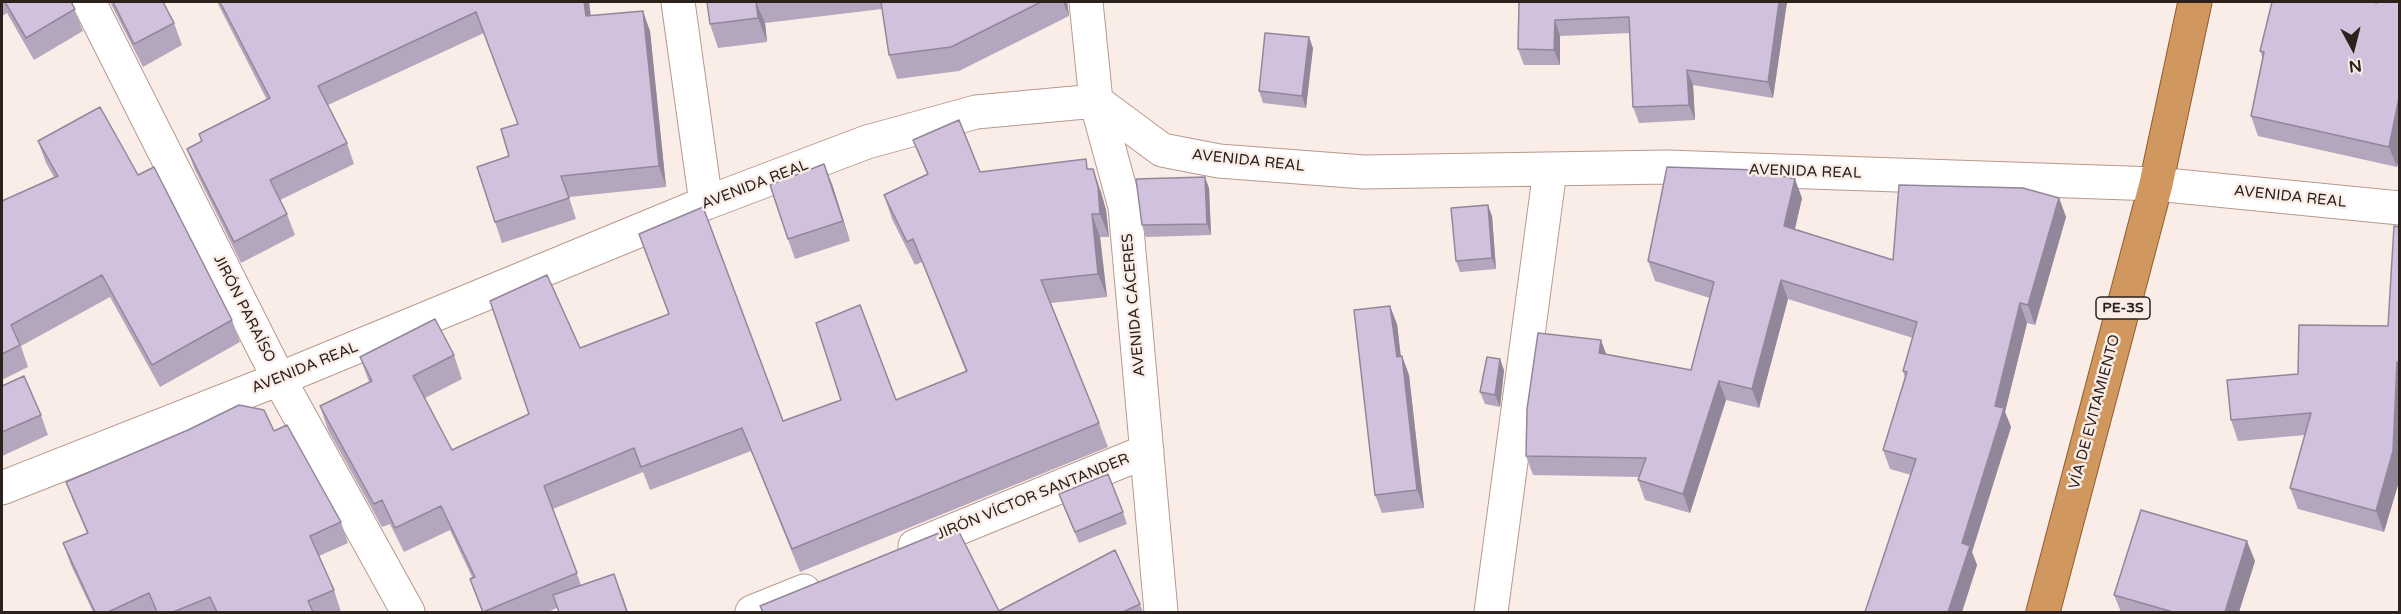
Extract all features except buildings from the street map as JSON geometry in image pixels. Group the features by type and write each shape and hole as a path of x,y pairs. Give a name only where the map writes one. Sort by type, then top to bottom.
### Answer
{"highway":[{"name":"VÍA DE EVITAMIENTO","path":"2043,612 2156,184 2195,2"}],"street":[{"name":"JIRÓN PARAÍSO","path":"89,2 279,379 408,612"},
{"path":"678,2 706,203"},
{"name":"AVENIDA CÁCERES","path":"1086,2 1096,101 1125,207 1161,612"},
{"name":"AVENIDA REAL","path":"2,488 279,379 706,203 867,142 976,112 1096,101 1162,150 1220,161 1364,172 1666,167 2156,184 2400,208"},
{"path":"1491,612 1550,170"},
{"name":"JIRÓN VÍCTOR SANTANDER","path":"884,559 1147,451"},
{"path":"752,612 829,581"}]}
